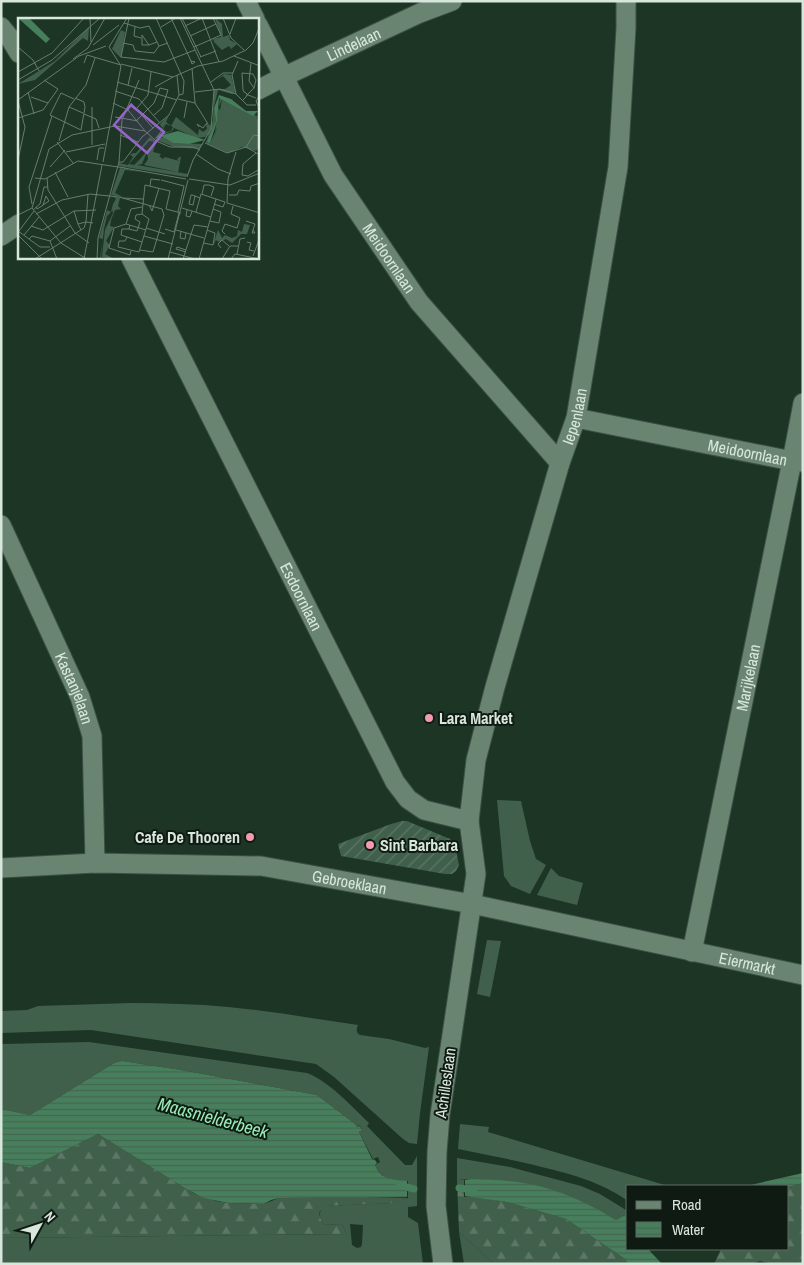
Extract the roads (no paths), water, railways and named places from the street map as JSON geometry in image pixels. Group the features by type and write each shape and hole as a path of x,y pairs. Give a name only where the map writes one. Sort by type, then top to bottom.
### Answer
{"street":[{"path":"246,1 254,18"},
{"name":"Lindelaan","path":"259,89 420,13 452,1"},
{"name":"Iepenlaan","path":"469,821 476,760 492,696 560,463 576,418 618,167 626,1"},
{"path":"1,27 18,51"},
{"name":"Meidoornlaan","path":"259,27 333,175 419,302 560,463"},
{"path":"1,236 18,225"},
{"name":"Esdoornlaan","path":"132,259 395,782 408,799 424,810 469,821"},
{"name":"Marijkelaan","path":"692,952 797,462 803,403"},
{"name":"Meidoornlaan","path":"576,418 797,462"},
{"name":"Kastanjelaan","path":"1,525 80,697 92,736 95,863"},
{"path":"469,821 476,874 472,904"},
{"name":"Gebroeklaan","path":"1,868 95,863 260,866 472,904 692,952"},
{"name":"Achilleslaan","path":"443,1264 436,1206 438,1134 472,904"},
{"name":"Eiermarkt","path":"692,952 803,974"}],"water":[{"path":"122,1061 317,1095 357,1127 360,1126 362,1130 359,1132 372,1159 377,1163 375,1165 378,1170 384,1177 407,1181 407,1188 403,1189 407,1190 407,1197 279,1198 264,1204 228,1203 204,1198 188,1190 98,1134 30,1168 1,1162 1,1109 30,1115 114,1063"},
{"path":"803,1173 803,1183 789,1187 789,1185 750,1185"},
{"path":"465,1180 500,1180 541,1187 574,1198 616,1220 626,1214 626,1250 649,1250 662,1264 628,1264 625,1259 566,1219 507,1202 465,1196 465,1189 470,1187 465,1187"}],"waterway":[{"name":"Maasnielderbeek","path":"399,1185 414,1189"},
{"name":"Maasnielderbeek","path":"459,1188 474,1190"}],"place":[{"name":"Lara Market","path":"429,718"},
{"name":"Cafe De Thooren","path":"250,837"},
{"name":"Sint Barbara","path":"370,845"}]}
